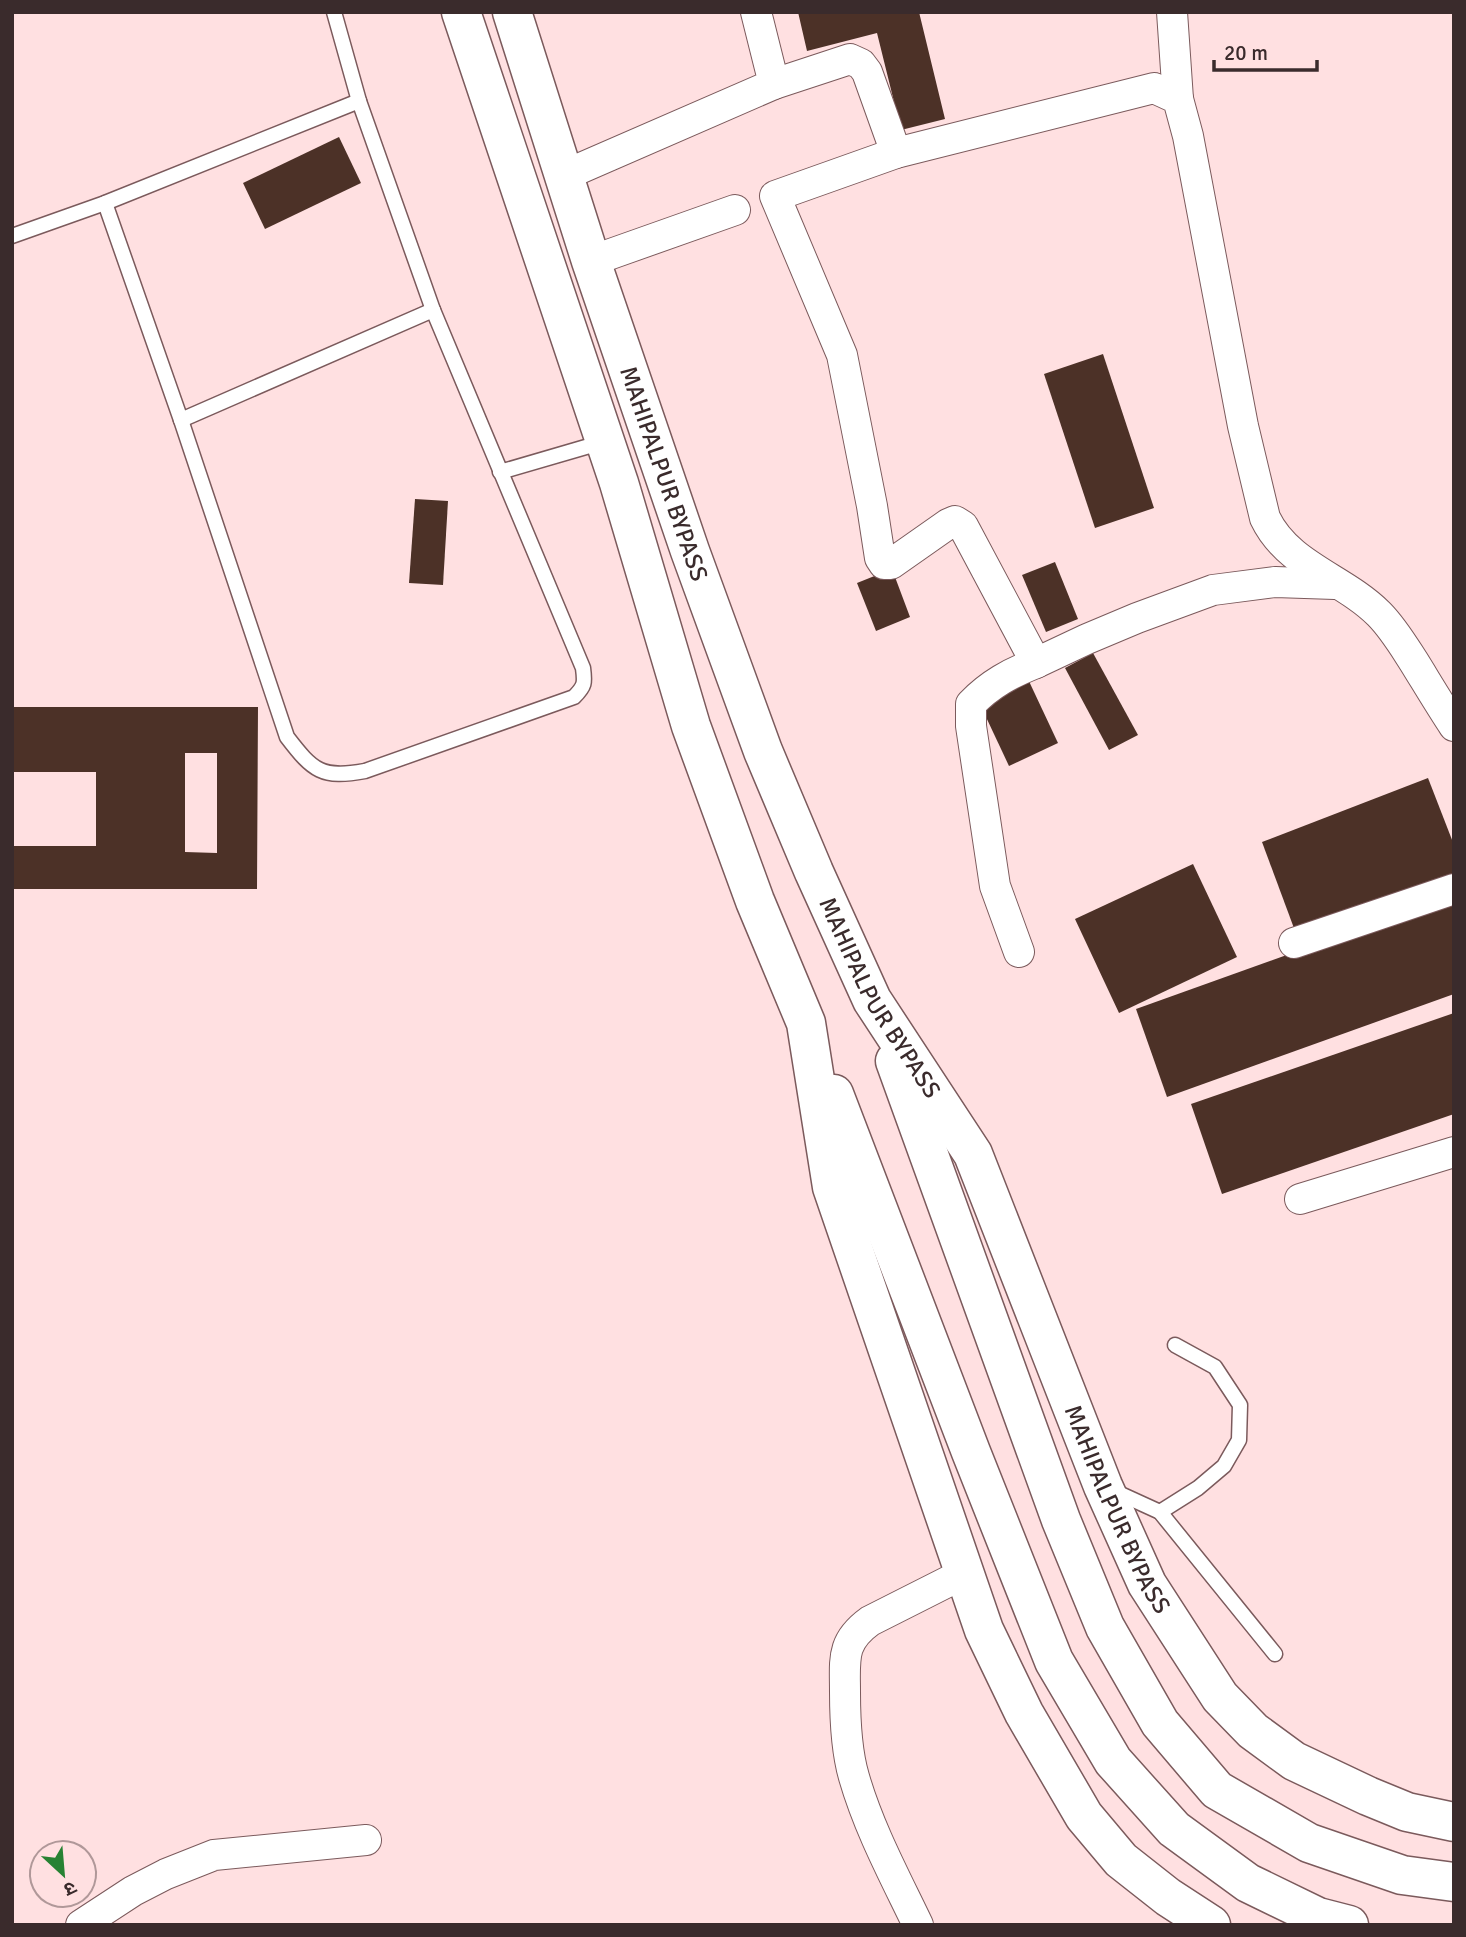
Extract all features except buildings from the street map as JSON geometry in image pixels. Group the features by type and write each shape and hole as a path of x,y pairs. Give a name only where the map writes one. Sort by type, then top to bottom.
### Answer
{"street":[{"name":"MAHIPALPUR BYPASS","path":"461,12 605,441 691,726 755,901 806,1023 832,1186 984,1630 1024,1713 1084,1816 1121,1860 1168,1897 1211,1925"},
{"name":"MAHIPALPUR BYPASS","path":"512,12 591,261 690,551 763,751 872,1000 973,1154 1103,1486 1147,1584 1220,1697 1253,1731 1294,1761 1368,1796 1407,1812 1454,1822"},
{"path":"756,12 774,84"},
{"path":"1172,12 1178,99 1188,135 1243,426 1265,518 1282,545 1297,558 1379,614 1396,634 1454,726"},
{"path":"565,175 774,84 850,60 860,64 867,72 896,153"},
{"path":"1036,663 963,526 955,522 948,524 891,564 884,564 880,558 842,355 775,196 896,153 1154,88 1178,99"},
{"path":"591,261 735,210"},
{"path":"1019,952 995,886 971,726 971,704 984,690 1006,675 1138,618 1213,590 1275,582 1338,584"},
{"path":"1294,943 1454,889"},
{"path":"872,1000 1061,1520 1105,1627 1160,1723 1217,1790 1309,1843 1402,1875 1454,1882"},
{"path":"806,1023 1054,1661 1113,1761 1174,1829 1248,1883 1318,1917 1349,1925"},
{"path":"1300,1199 1454,1152"},
{"path":"918,1925 870,1822 853,1776 845,1718 845,1662 849,1644 857,1630 963,1574"},
{"path":"81,1925 166,1874 214,1855 366,1840"}],"lane":[{"path":"105,203 287,737 298,752 311,765 327,774 344,775 365,771 574,697 583,688 583,668 433,310 359,101 334,12"},
{"path":"12,236 105,203 359,101"},
{"path":"181,420 433,310"},
{"path":"500,472 605,441"},
{"path":"1160,1512 1198,1488 1224,1466 1239,1440 1240,1405 1215,1367 1175,1345"},
{"path":"1103,1486 1160,1512 1275,1654"}]}
